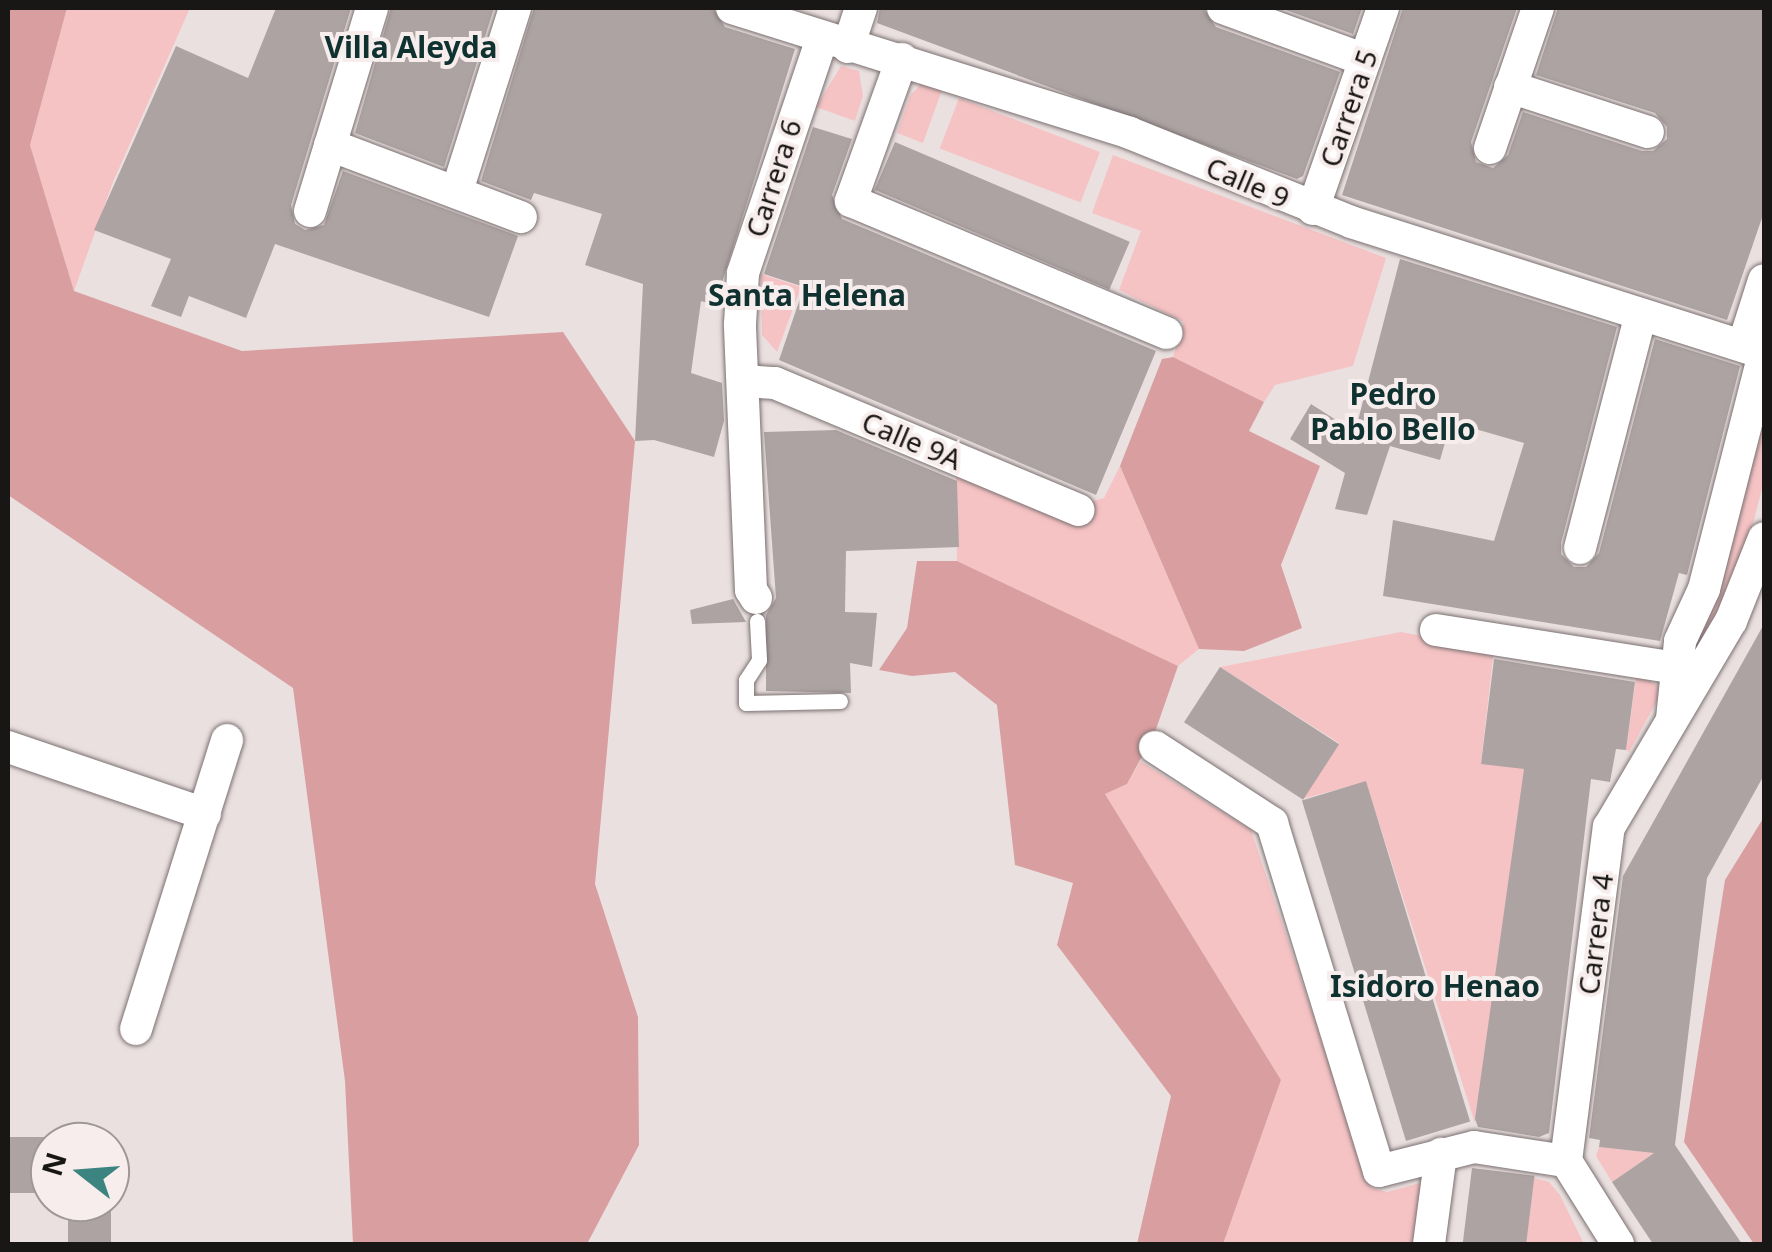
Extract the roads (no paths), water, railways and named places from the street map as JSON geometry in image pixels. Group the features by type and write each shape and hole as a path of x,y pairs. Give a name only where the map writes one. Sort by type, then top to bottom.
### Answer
{"street":[{"path":"310,211 372,8"},
{"path":"457,191 514,8"},
{"name":"Calle 9","path":"732,8 1130,133 1313,210 1640,317 1757,351"},
{"name":"Carrera 6","path":"757,610 751,590 743,273 835,42 861,8"},
{"path":"1223,8 1365,60"},
{"name":"Carrera 5","path":"1313,210 1383,8"},
{"path":"1490,148 1538,8"},
{"path":"902,60 851,201 1166,333"},
{"path":"1510,88 1648,132"},
{"path":"330,145 521,218"},
{"name":"Carrera 4","path":"1672,723 1676,668 1704,589 1757,351 1764,280"},
{"path":"1580,548 1640,317"},
{"name":"Calle 9A","path":"744,381 775,383 1078,510"},
{"name":"Carrera 4","path":"1566,1161 1610,828 1732,621 1764,538"},
{"path":"1436,630 1676,668"},
{"path":"136,1030 228,740"},
{"path":"8,747 205,814"},
{"path":"1155,747 1272,823 1379,1171 1474,1148 1566,1161 1618,1244"},
{"path":"1430,1244 1441,1154"}],"lane":[{"path":"757,610 759,660 746,680 746,703 840,701"}],"district":[{"name":"Villa Aleyda","path":"411,47"},
{"name":"Santa Helena","path":"807,295"},
{"name":"Pedro Pablo Bello","path":"1393,411"},
{"name":"Isidoro Henao","path":"1435,986"}]}
